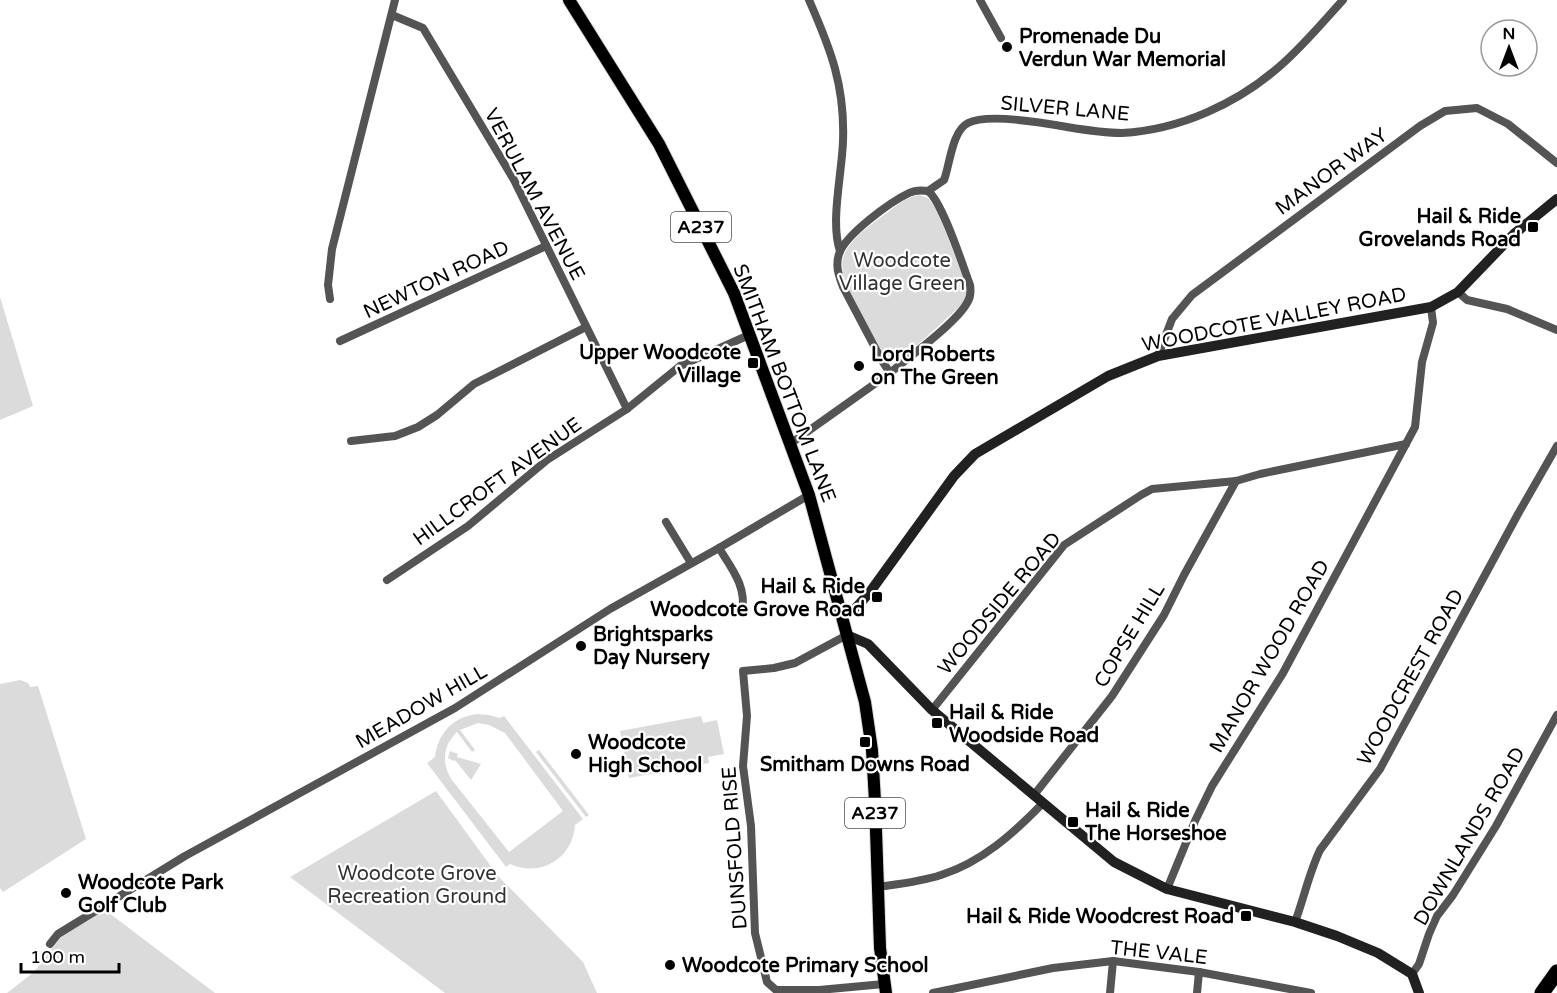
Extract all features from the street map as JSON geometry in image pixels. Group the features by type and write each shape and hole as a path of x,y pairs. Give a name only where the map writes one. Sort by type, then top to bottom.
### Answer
{"highway":[{"path":"1542,993 1557,972"}],"main road":[{"name":"SMITHAM BOTTOM LANE","path":"569,0 659,144 734,293 808,495 847,635"},
{"name":"A237","path":"847,635 866,702 872,750 879,948 885,989"}],"street":[{"path":"330,299 328,285 332,249 395,0"},
{"path":"809,0 832,55 842,97 843,148 836,234 840,251 837,266 843,287 890,373"},
{"path":"980,0 1001,39"},
{"name":"SILVER LANE","path":"928,191 944,180 958,131 971,121 1004,119 1122,133 1162,127 1194,118 1230,100 1278,68 1343,0"},
{"name":"VERULAM AVENUE","path":"392,15 423,28 514,180 627,409"},
{"name":"MANOR WAY","path":"1158,356 1172,319 1192,295 1420,126 1445,111 1477,108 1508,124 1557,163"},
{"path":"790,444 890,373 957,315 967,304 970,296 970,285 941,210 928,191 913,192 891,205 859,229 840,251"},
{"name":"WOODCOTE VALLEY ROAD","path":"841,614 855,609 870,592 954,476 975,454 1108,376 1158,356 1431,307 1458,292 1514,234 1557,199"},
{"name":"NEWTON ROAD","path":"340,341 546,246"},
{"path":"1458,292 1467,300 1507,309 1557,330"},
{"name":"MANOR WOOD ROAD","path":"1167,889 1212,786 1283,673 1415,427 1422,362 1433,323 1431,307"},
{"path":"351,441 395,436 418,427 437,415 474,384 586,327"},
{"name":"HILLCROFT AVENUE","path":"387,580 468,526 546,460 627,409 680,366 749,335"},
{"name":"WOODSIDE ROAD","path":"932,710 1064,545 1152,489 1236,481 1406,444"},
{"name":"WOODCREST ROAD","path":"1295,922 1320,850 1380,769 1557,446"},
{"name":"COPSE HILL","path":"1034,795 1112,696 1164,615 1236,481"},
{"name":"MEADOW HILL","path":"50,945 57,934 185,856 455,708 592,619 808,495"},
{"path":"666,522 691,563"},
{"path":"719,548 741,586 744,600 742,612"},
{"path":"847,635 868,644 932,710 1114,862 1167,889 1295,922 1337,936 1378,954 1412,974 1419,993"},
{"name":"DUNSFOLD RISE","path":"847,635 795,663 743,671 747,724 743,766 751,826 755,933 767,982 776,990 885,989"},
{"name":"DOWNLANDS ROAD","path":"1412,974 1419,964 1437,916 1453,895 1496,826 1557,715"},
{"path":"877,887 942,875 968,864 997,847 1043,803"},
{"path":"1110,993 1113,961"},
{"name":"THE VALE","path":"933,993 1053,968 1113,961 1199,972 1311,993"},
{"path":"1197,993 1199,972"}],"green space":[{"name":"Woodcote Village Green","path":"920,195 929,199 938,212 965,282 967,293 960,306 901,360 890,363 879,350 848,288 842,263 845,253 865,229 901,202"},
{"path":"0,297 33,406 0,420"},
{"path":"20,680 28,683 30,687 38,686 86,839 3,892 0,888 0,684"},
{"path":"477,714 500,718 504,716 583,819 575,825 573,837 562,856 544,867 522,868 510,864 506,867 427,763 435,757 439,741 448,728 468,716","holes":["478,723 489,725 505,733 563,811 509,852 452,780 446,768 446,749 452,737 457,732 472,752 475,750 460,730"]},
{"path":"701,716 703,723 717,720 724,754 708,757 709,763 629,778 620,731"},
{"path":"539,750 589,815 586,817 536,752"},
{"path":"450,751 458,754 457,757 481,764 471,780 455,760 448,758"},
{"name":"Woodcote Grove Recreation Ground","path":"436,791 498,876 583,962 597,993 445,993 290,877"},
{"name":"Woodcote Park Golf Club","path":"105,910 215,993 7,993 34,972 62,936"}],"place":[{"name":"Promenade Du Verdun War Memorial","path":"1007,47"},
{"name":"Hail & Ride Grovelands Road","path":"1533,227"},
{"name":"Upper Woodcote Village","path":"753,363"},
{"name":"Lord Roberts on The Green","path":"859,366"},
{"name":"Hail & Ride Woodcote Grove Road","path":"877,597"},
{"name":"Brightsparks Day Nursery","path":"581,646"},
{"name":"Hail & Ride Woodside Road","path":"937,723"},
{"name":"Smitham Downs Road","path":"865,742"},
{"name":"Woodcote High School","path":"576,754"},
{"name":"Hail & Ride The Horseshoe","path":"1073,822"},
{"name":"Woodcote Park Golf Club","path":"66,893"},
{"name":"Hail & Ride Woodcrest Road","path":"1246,916"},
{"name":"Woodcote Primary School","path":"670,965"}]}
